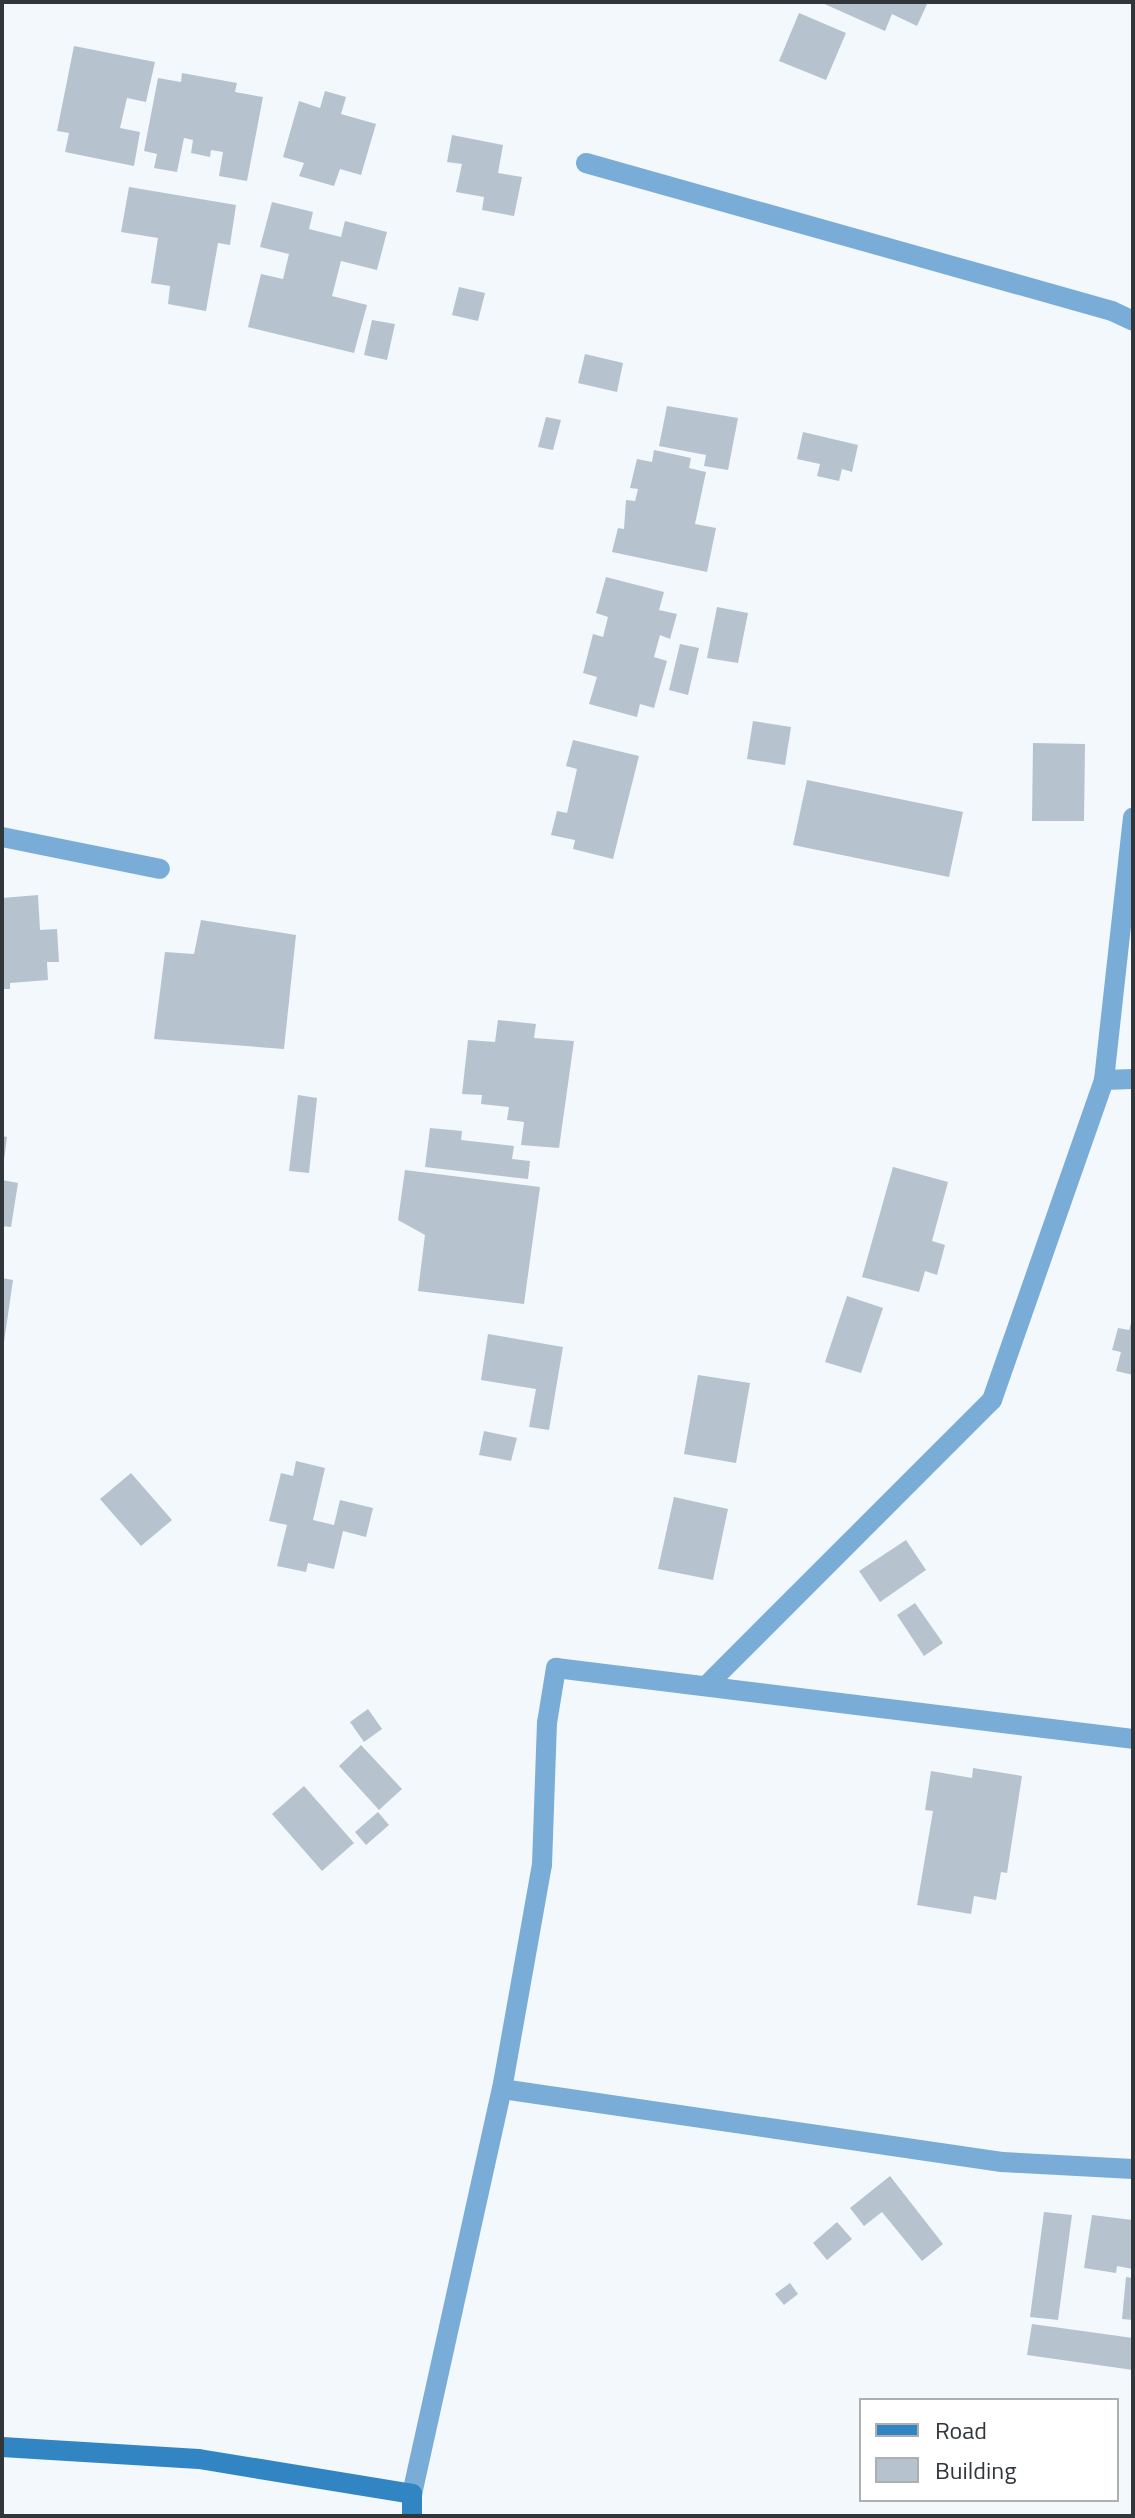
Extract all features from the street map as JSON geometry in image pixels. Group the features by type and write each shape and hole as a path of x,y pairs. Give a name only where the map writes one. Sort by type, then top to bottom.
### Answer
{"street":[{"path":"586,163 1050,293 1133,321"},
{"path":"707,1685 992,1400 1104,1080 1133,818"},
{"path":"2,837 160,869"},
{"path":"1104,1080 1133,1079"},
{"path":"412,2516 412,2494 502,2089 542,1865 547,1723 556,1668 1133,1739"},
{"path":"502,2089 1002,2162 1133,2169"},
{"path":"2,2447 199,2459 412,2494"}],"building":[{"path":"820,2 928,2 917,26 892,14 885,31"},
{"path":"799,13 846,33 826,80 779,61"},
{"path":"74,46 155,62 146,102 127,98 120,128 140,132 134,166 65,152 69,133 57,131"},
{"path":"182,73 237,83 235,92 263,97 247,181 219,176 223,152 211,150 210,157 191,153 193,140 184,138 177,172 154,168 157,154 144,151 158,78 181,82"},
{"path":"325,91 346,97 341,114 376,124 361,175 340,169 334,186 299,176 304,163 283,157 299,101 320,108"},
{"path":"452,135 503,145 498,173 522,177 514,216 482,210 484,197 456,192 462,164 447,162"},
{"path":"129,187 236,205 230,245 218,243 206,311 168,304 170,286 151,283 158,238 121,232"},
{"path":"272,202 313,212 309,229 341,237 345,221 387,232 377,270 341,261 332,296 367,305 354,353 248,327 261,274 283,279 289,254 260,247"},
{"path":"459,287 485,293 478,321 452,315"},
{"path":"372,320 395,324 387,360 364,355"},
{"path":"585,354 623,363 617,392 578,383"},
{"path":"667,406 738,418 728,470 704,466 706,455 659,446"},
{"path":"546,417 561,420 553,450 538,447"},
{"path":"803,432 858,445 852,472 842,469 839,481 817,476 820,464 797,459"},
{"path":"654,450 691,458 689,468 706,472 695,524 716,528 707,572 612,552 618,528 624,529 626,500 635,501 638,489 630,488 637,459 652,462"},
{"path":"606,577 664,592 659,610 677,614 670,639 660,635 654,657 667,661 654,708 640,704 637,717 589,704 597,677 583,673 593,634 603,637 608,617 596,613"},
{"path":"717,607 748,613 738,663 707,658"},
{"path":"680,644 699,648 688,695 669,690"},
{"path":"753,721 791,727 785,765 747,759"},
{"path":"573,740 639,756 613,859 573,849 575,840 551,835 557,811 567,813 577,769 566,766"},
{"path":"1033,743 1085,744 1084,821 1032,821"},
{"path":"807,780 963,812 949,877 793,845"},
{"path":"38,895 40,930 57,929 59,962 47,962 48,980 10,983 10,989 2,989 2,898"},
{"path":"201,920 296,935 284,1049 154,1039 165,952 194,954"},
{"path":"498,1020 536,1024 534,1038 574,1041 559,1148 521,1145 524,1122 507,1120 509,1107 481,1104 482,1095 462,1094 468,1040 495,1042"},
{"path":"298,1095 317,1098 309,1173 289,1171"},
{"path":"430,1128 462,1131 461,1140 514,1146 512,1159 530,1161 528,1179 425,1167"},
{"path":"2,1136 7,1137 4,1160 2,1160"},
{"path":"893,1167 948,1182 932,1241 945,1245 937,1275 925,1271 919,1292 862,1277"},
{"path":"405,1170 540,1187 524,1304 418,1291 425,1235 398,1220"},
{"path":"2,1180 18,1183 11,1227 2,1226"},
{"path":"2,1278 13,1280 4,1342 2,1342"},
{"path":"847,1296 883,1308 861,1373 825,1362"},
{"path":"1132,1320 1133,1375 1116,1371 1121,1352 1112,1350 1118,1328 1129,1330"},
{"path":"488,1334 563,1347 549,1430 529,1427 536,1389 481,1380"},
{"path":"698,1375 750,1383 736,1463 684,1454"},
{"path":"484,1431 517,1438 511,1461 479,1455"},
{"path":"296,1461 325,1468 313,1520 334,1525 340,1500 373,1508 366,1537 343,1531 334,1569 308,1563 306,1572 277,1566 287,1525 269,1521 281,1473 293,1476"},
{"path":"131,1473 172,1520 141,1546 100,1499"},
{"path":"674,1497 728,1509 713,1580 658,1569"},
{"path":"906,1540 926,1570 880,1602 859,1571"},
{"path":"915,1603 943,1643 924,1656 897,1615"},
{"path":"368,1709 382,1729 364,1742 350,1722"},
{"path":"361,1745 402,1789 379,1810 339,1766"},
{"path":"973,1768 1022,1776 1007,1873 1001,1872 996,1900 974,1896 971,1914 917,1905 933,1811 925,1810 931,1771 972,1778"},
{"path":"304,1786 354,1843 322,1871 272,1814"},
{"path":"378,1812 389,1825 366,1845 355,1832"},
{"path":"890,2176 943,2244 922,2261 882,2212 864,2226 850,2208"},
{"path":"1044,2212 1072,2215 1058,2320 1030,2317"},
{"path":"1092,2215 1133,2220 1133,2269 1117,2266 1116,2273 1084,2268"},
{"path":"837,2222 852,2239 827,2260 813,2243"},
{"path":"1126,2277 1133,2278 1133,2320 1122,2319"},
{"path":"790,2283 798,2294 784,2305 775,2294"},
{"path":"1032,2324 1133,2338 1133,2370 1027,2355"}]}
